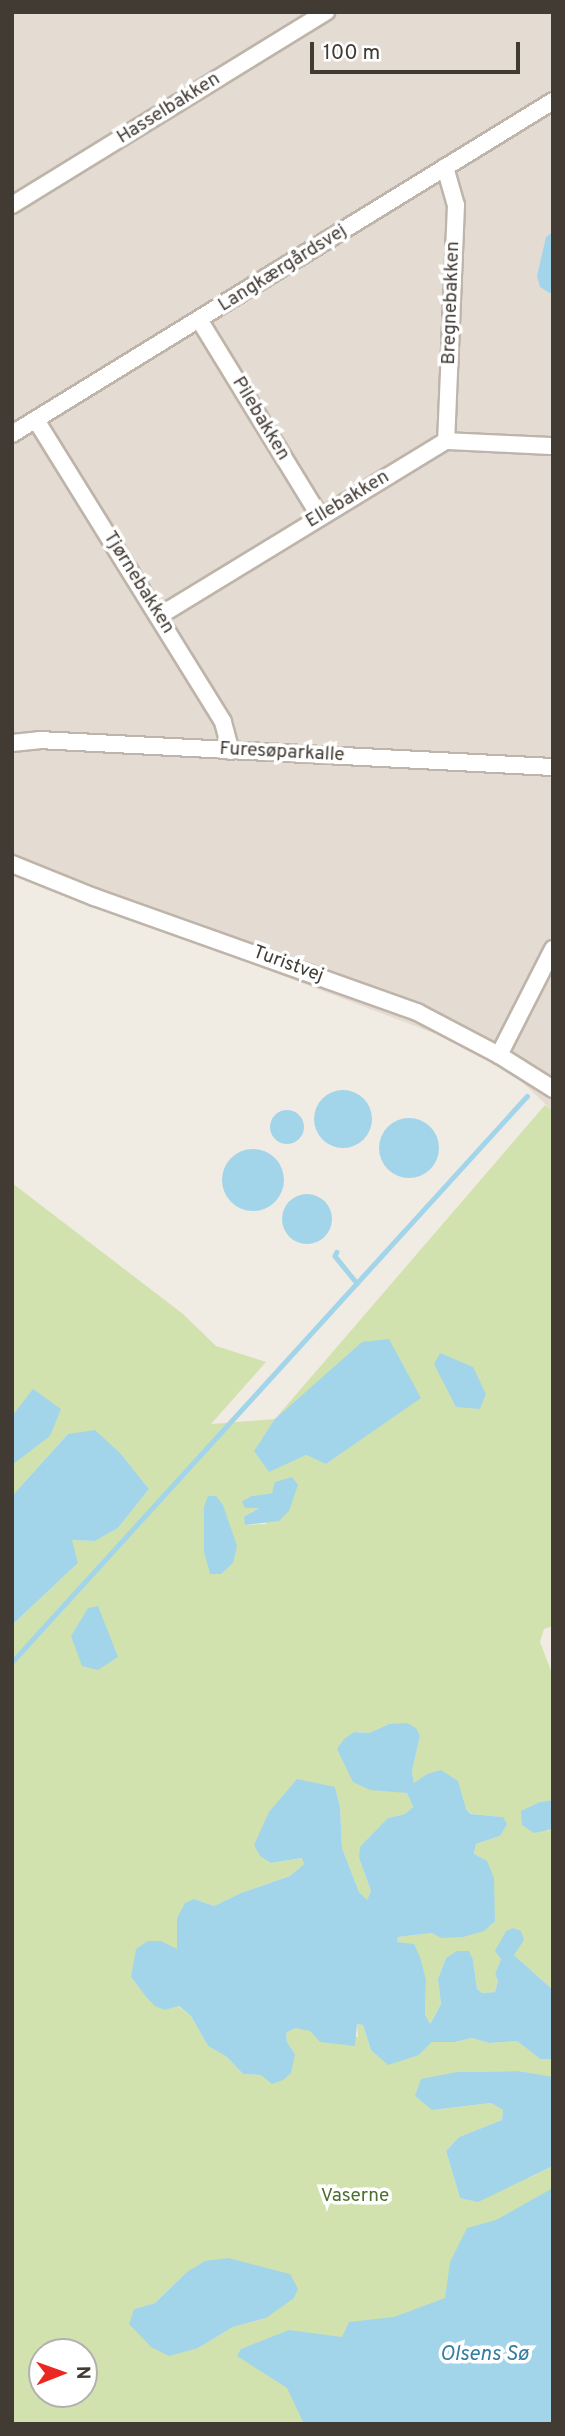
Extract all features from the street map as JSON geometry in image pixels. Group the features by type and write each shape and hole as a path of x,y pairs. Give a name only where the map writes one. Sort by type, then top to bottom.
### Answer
{"street":[{"name":"Hasselbakken","path":"12,205 326,12"},
{"name":"Langkærgårdsvej","path":"12,434 553,102"},
{"name":"Bregnebakken","path":"445,167 456,205 446,441"},
{"name":"Pilebakken","path":"200,321 320,517"},
{"name":"Tjørnebakken","path":"36,419 223,722 232,751"},
{"path":"446,441 553,446"},
{"name":"Ellebakken","path":"159,616 446,441"},
{"name":"Furesøparkalle","path":"12,743 38,740 553,767"},
{"name":"Turistvej","path":"12,864 94,897 417,1012 499,1055 553,1089"},
{"path":"499,1055 553,949"}],"shaded area":[{"path":"12,12 553,12 553,1111 494,1056 12,873"}],"green space":[{"name":"Vaserne","path":"545,1105 553,1111 553,1626 544,1629 540,1642 553,1676 553,1800 540,1802 547,1831 553,1829 553,1990 514,1955 501,1959 495,1974 498,1981 495,1992 482,1993 477,1989 473,1960 446,1958 438,1979 441,2004 429,2025 425,2015 426,1980 397,1942 398,1937 432,1933 474,1855 476,1844 500,1836 503,1817 472,1814 427,1774 414,1784 412,1771 420,1736 389,1724 369,1733 354,1732 395,1791 407,1793 413,1807 405,1814 388,1818 359,1858 371,1891 367,1901 359,1892 342,1848 340,1807 335,1787 262,1830 254,1845 271,1863 303,1858 304,1864 290,1876 241,1893 214,1906 194,1899 177,1918 177,1949 131,1977 146,1997 165,2010 178,2006 191,2016 208,2046 227,2057 243,2074 261,2075 295,2054 287,2042 286,2033 295,2028 358,2037 357,2024 363,2025 371,2050 419,2055 432,2042 455,2042 472,2038 489,2043 517,2041 540,2059 553,2059 551,2078 518,2071 457,2072 432,2110 491,2103 503,2110 502,2120 459,2137 446,2151 460,2198 531,2177 553,2166 553,2424 12,2424 12,1625 78,1563 71,1540 95,1541 118,1528 149,1489 121,1454 68,1434 12,1496 12,1465 16,1461 20,1407 12,1416 12,1183 183,1314 216,1346 266,1362 211,1424 275,1419","holes":["420,1398 326,1464 306,1455","275,1489 266,1524 245,1525 251,1512 260,1508 252,1496 272,1493","187,2272 266,2318 233,2327 198,2348 134,2309 155,2303"]}],"water":[{"path":"553,232 553,295 540,287 537,276 546,237"},
{"path":"343,1090 354,1092 367,1103 372,1119 370,1130 359,1143 343,1148 332,1146 319,1135 314,1119 316,1108 327,1095"},
{"path":"287,1110 299,1115 304,1127 299,1139 287,1144 275,1139 270,1127 275,1115"},
{"path":"409,1118 430,1127 439,1148 430,1169 409,1178 388,1169 379,1148 388,1127"},
{"path":"247,1149 259,1149 275,1158 282,1168 282,1192 275,1202 259,1211 247,1211 236,1206 227,1197 222,1186 222,1174 227,1163 236,1154"},
{"path":"307,1194 325,1201 332,1219 325,1237 307,1244 289,1237 282,1219 289,1201"},
{"path":"389,1339 421,1398 326,1464 306,1455 269,1472 254,1451 275,1419 362,1342"},
{"path":"440,1353 473,1367 486,1394 480,1409 456,1407 434,1364"},
{"path":"33,1389 61,1409 50,1436 12,1465 12,1416"},
{"path":"95,1430 121,1454 149,1489 118,1528 95,1541 72,1540 78,1563 12,1625 12,1496 68,1434"},
{"path":"292,1477 298,1485 289,1511 279,1521 245,1525 244,1517 259,1508 245,1508 242,1501 252,1496 272,1493 275,1482"},
{"path":"208,1496 216,1496 223,1505 237,1546 233,1563 221,1574 210,1574 204,1552 204,1507"},
{"path":"98,1606 118,1657 98,1670 82,1666 71,1636 88,1608"},
{"path":"407,1723 416,1728 420,1736 412,1771 414,1783 427,1774 441,1770 458,1781 466,1809 471,1814 503,1817 507,1824 500,1836 476,1844 474,1854 487,1861 494,1878 495,1921 484,1931 463,1937 441,1938 432,1933 398,1937 397,1942 414,1944 420,1957 426,1980 425,2015 430,2024 441,2004 438,1979 446,1958 457,1951 469,1951 477,1989 482,1993 495,1992 498,1981 495,1974 501,1959 495,1951 506,1931 513,1928 521,1931 524,1940 514,1955 553,1990 553,2059 540,2059 517,2041 489,2043 472,2038 455,2042 432,2042 419,2055 388,2065 371,2050 363,2025 357,2024 355,2046 320,2042 310,2031 295,2028 286,2033 287,2042 295,2054 291,2073 283,2080 272,2084 261,2075 243,2074 227,2057 208,2046 191,2016 179,2006 165,2010 155,2006 146,1997 131,1977 136,1949 148,1941 161,1941 177,1949 177,1918 185,1903 194,1899 214,1906 241,1893 290,1876 304,1864 302,1858 271,1863 260,1856 254,1845 269,1812 297,1779 335,1787 340,1807 342,1848 359,1892 367,1900 371,1891 359,1858 360,1847 388,1818 405,1814 413,1807 407,1793 370,1790 353,1782 337,1749 344,1739 354,1732 369,1733 389,1724"},
{"path":"553,1800 553,1829 534,1833 522,1825 521,1811 540,1802"},
{"path":"518,2071 553,2077 553,2166 478,2202 460,2198 446,2151 459,2137 502,2120 503,2110 491,2103 432,2110 415,2096 421,2079 457,2072"},
{"name":"Olsens Sø","path":"553,2188 553,2424 304,2424 287,2388 237,2356 241,2349 289,2330 342,2337 349,2322 394,2317 445,2298 450,2262 467,2228 496,2220"},
{"path":"228,2258 290,2274 298,2289 294,2298 266,2318 233,2327 198,2348 169,2356 151,2347 129,2324 134,2309 155,2303 187,2272 205,2261"}],"waterway":[{"path":"12,1662 527,1096"},
{"path":"337,1252 335,1256 357,1283"}]}
